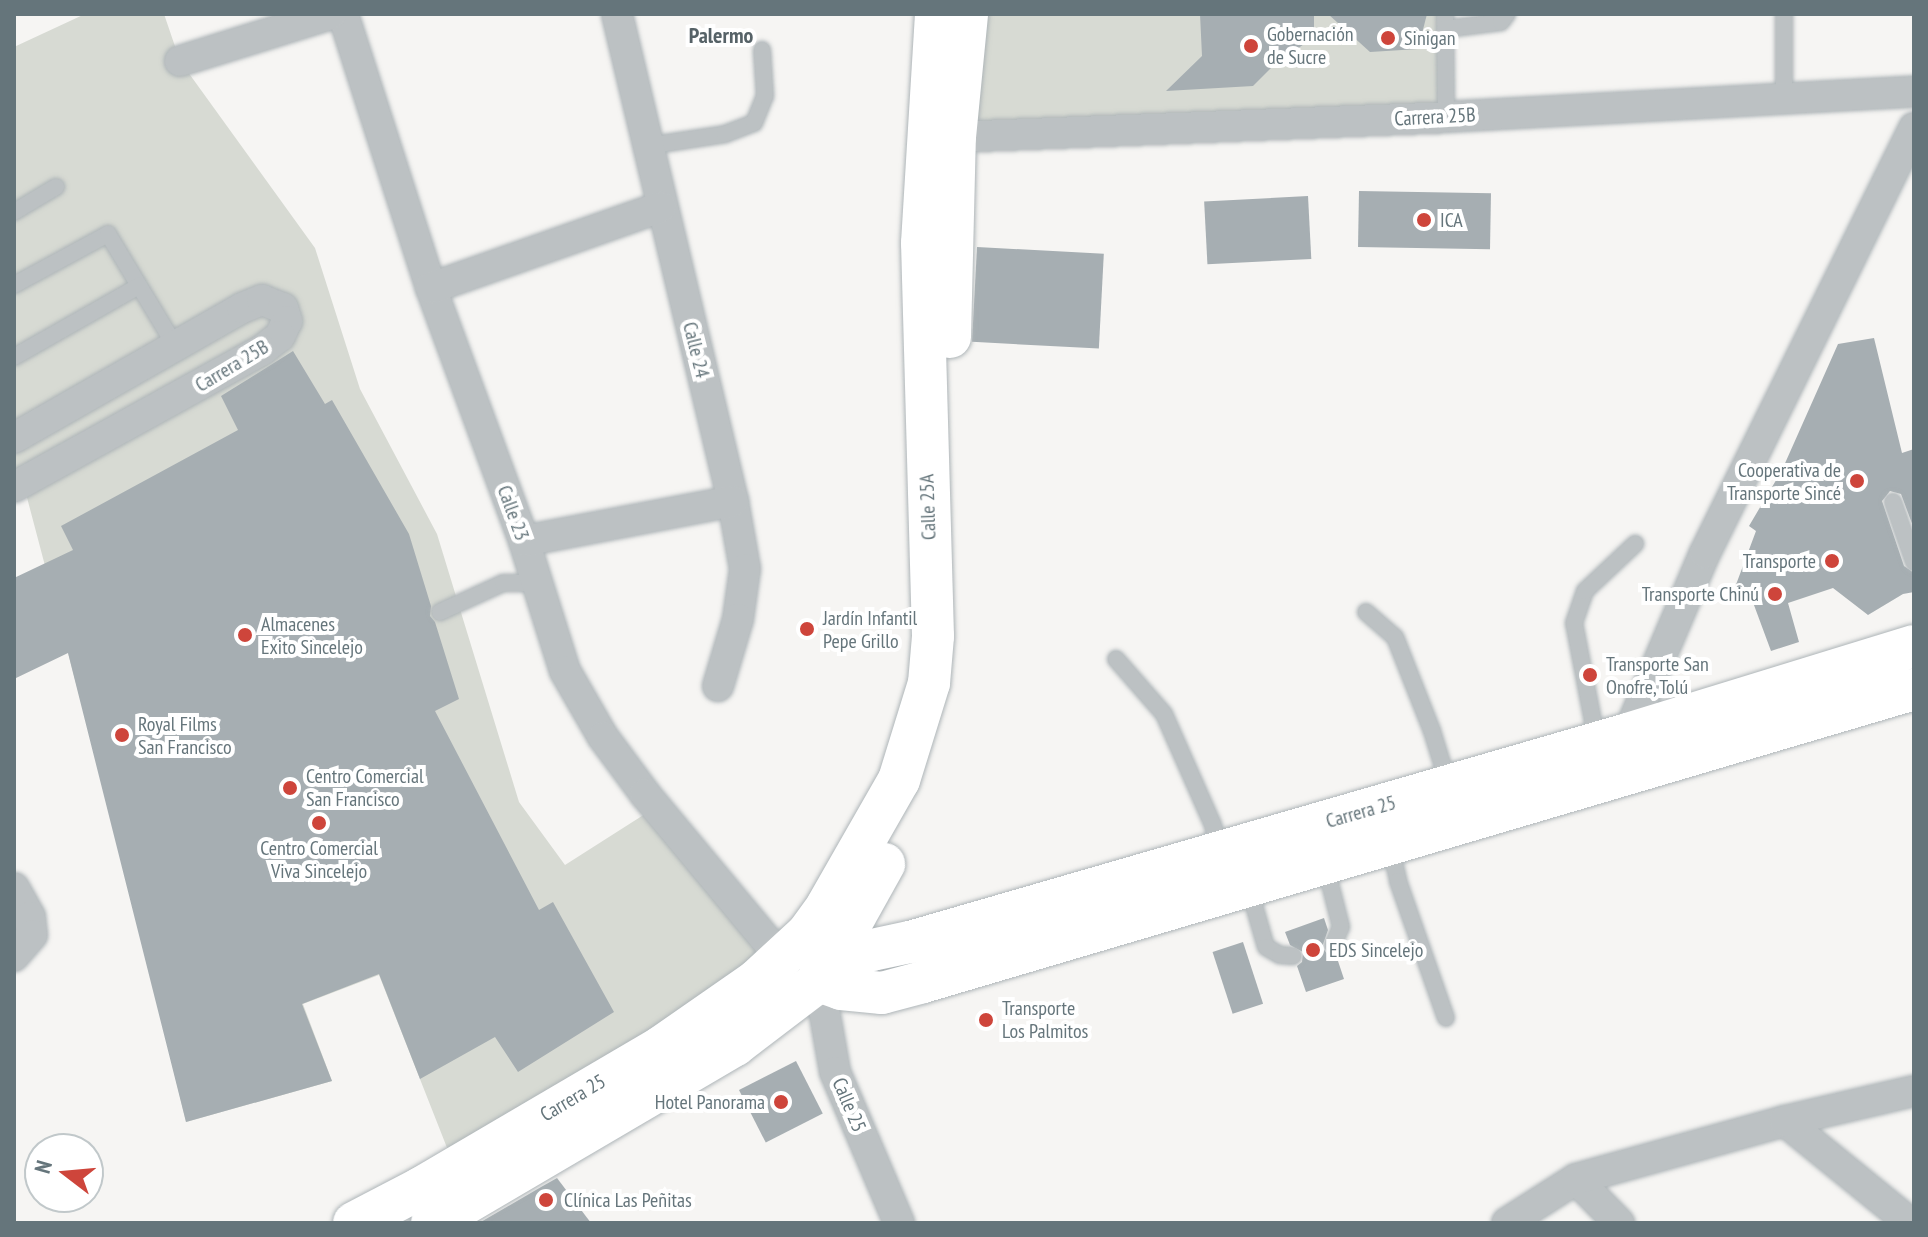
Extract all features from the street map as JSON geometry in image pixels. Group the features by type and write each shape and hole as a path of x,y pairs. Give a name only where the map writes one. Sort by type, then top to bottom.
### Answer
{"main road":[{"name":"Calle 25A","path":"815,962 827,906 899,780 929,683 933,636 922,243 936,14"},
{"path":"950,14 941,126 947,137 955,137"},
{"name":"Calle 25A","path":"815,962 924,781 945,726 957,681 959,591 949,348 955,137 967,14"},
{"name":"Carrera 25","path":"354,1223 421,1188 725,1006 815,962 910,942 1220,853 1613,739 1914,646"},
{"name":"Carrera 25","path":"815,962 841,989 882,993 1914,689"},
{"name":"Carrera 25","path":"432,1223 735,1045 815,962"}],"street":[{"path":"180,61 331,14"},
{"name":"Calle 23","path":"343,14 431,288 524,541 565,671 603,737 645,794 815,962"},
{"name":"Calle 24","path":"617,14 733,501 745,569 738,619 718,686"},
{"name":"Carrera 25B","path":"955,137 1446,117 1914,92"},
{"path":"1613,739 1914,128"},
{"path":"431,288 661,207"},
{"name":"Carrera 25B","path":"14,438 253,303 262,300 283,308 287,321 280,336 262,350 17,480"},
{"path":"524,541 733,501"},
{"path":"14,888 30,917 23,946"},
{"name":"Calle 25","path":"815,962 835,1072 899,1223"},
{"path":"1507,1223 1576,1179 1785,1121 1914,1091"},
{"path":"1785,1121 1910,1223"},
{"path":"1576,1179 1619,1223"}],"lane":[{"path":"1446,117 1445,21 1501,22 1507,14"},
{"path":"1784,14 1784,100"},
{"path":"647,146 725,134 754,123 765,96 762,50"},
{"path":"14,212 56,187"},
{"path":"14,285 108,234 176,347"},
{"path":"14,357 139,286"},
{"path":"1893,502 1914,562"},
{"path":"1613,739 1574,623 1585,591 1635,544"},
{"path":"440,612 503,583 537,583"},
{"path":"1366,612 1395,637 1432,731 1449,787"},
{"path":"1116,659 1164,714 1213,825 1220,853"},
{"path":"1390,845 1398,881 1446,1018"},
{"path":"1325,864 1341,927 1333,945"},
{"path":"1248,886 1266,947 1280,955 1293,956"}],"shaded area":[{"path":"85,14 164,14 180,61 315,248 360,389 437,534 519,802 565,865 656,807 782,959 455,1168 379,975 303,1004 332,1081 186,1122 124,865 25,490 14,470 14,47"},
{"path":"967,14 1445,14 1446,117 955,137"}],"building":[{"name":"Gobernación de Sucre","path":"1200,14 1314,14 1314,37 1273,66 1253,86 1166,91 1202,56"},
{"name":"Sinigan","path":"1328,14 1427,14 1418,49 1370,52"},
{"name":"ICA","path":"1359,191 1491,193 1490,249 1358,247"},
{"path":"1308,196 1311,259 1207,264 1204,201"},
{"path":"977,247 1104,254 1099,349 972,342"},
{"path":"1874,338 1902,453 1914,449 1914,529 1901,494 1890,491 1882,501 1904,566 1914,573 1914,592 1903,594 1868,615 1833,588 1788,603 1799,642 1771,651 1751,597 1731,598 1756,531 1749,526 1782,470 1838,344"},
{"name":"Centro Comercial San Francisco","path":"293,351 325,404 332,400 409,534 431,606 430,616 435,622 459,699 435,711 539,910 553,902 614,1012 518,1072 495,1037 420,1079 379,974 302,1004 332,1081 186,1122 68,653 14,679 14,578 73,550 61,526 238,430 221,396"},
{"name":"EDS Sincelejo","path":"1324,918 1328,930 1322,947 1328,955 1336,955 1344,979 1306,992 1297,966 1302,962 1303,952 1290,945 1285,932"},
{"path":"1243,942 1263,1004 1233,1014 1213,952"},
{"name":"Hotel Panorama","path":"796,1061 823,1114 766,1143 739,1090"},
{"name":"Clínica Las Peñitas","path":"557,1178 591,1223 479,1223 541,1187"}],"place":[{"name":"Sinigan","path":"1388,38"},
{"name":"Gobernación de Sucre","path":"1251,46"},
{"name":"ICA","path":"1424,220"},
{"name":"Cooperativa de Transporte Sincé","path":"1857,481"},
{"name":"Transporte","path":"1832,561"},
{"name":"Transporte Chinú","path":"1775,594"},
{"name":"Jardín Infantil Pepe Grillo","path":"807,629"},
{"name":"Almacenes Exito Sincelejo","path":"245,635"},
{"name":"Transporte San Onofre, Tolú","path":"1590,675"},
{"name":"Royal Films San Francisco","path":"122,735"},
{"name":"Centro Comercial San Francisco","path":"290,788"},
{"name":"Centro Comercial Viva Sincelejo","path":"319,823"},
{"name":"EDS Sincelejo","path":"1313,950"},
{"name":"Transporte Los Palmitos","path":"986,1020"},
{"name":"Hotel Panorama","path":"781,1102"},
{"name":"Clínica Las Peñitas","path":"546,1200"}],"district":[{"name":"Palermo","path":"721,36"}]}
